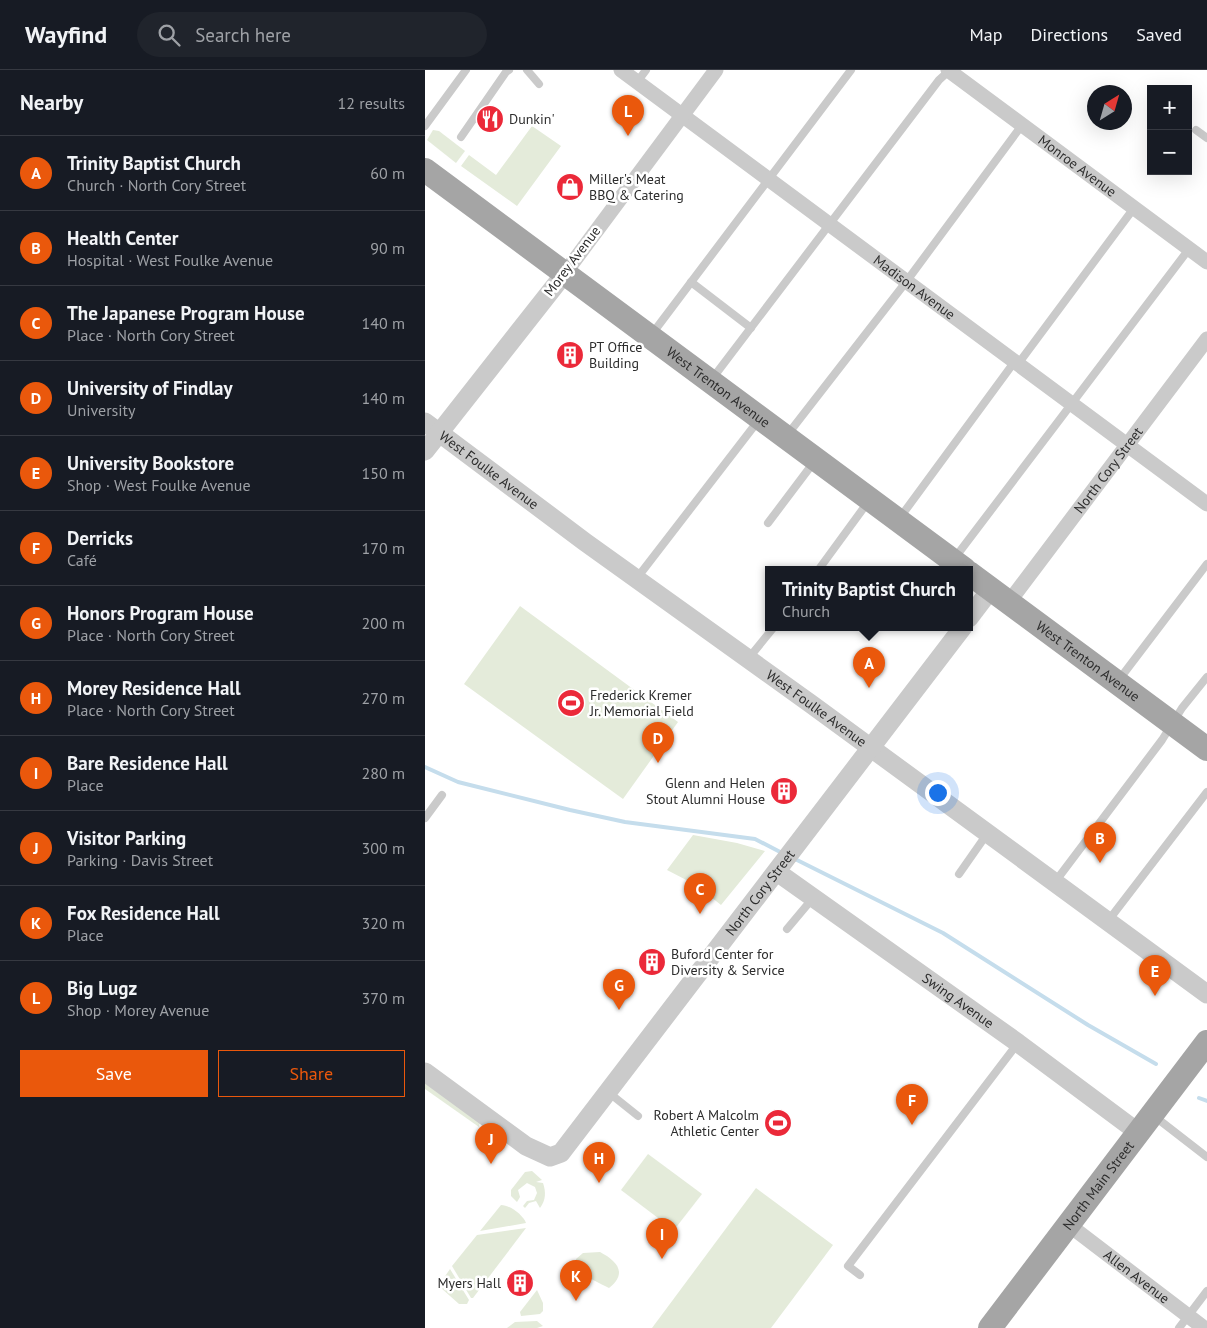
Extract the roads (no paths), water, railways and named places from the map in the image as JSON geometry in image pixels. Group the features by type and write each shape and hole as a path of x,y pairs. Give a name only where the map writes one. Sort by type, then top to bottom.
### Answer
{"main road":[{"name":"West Trenton Avenue","path":"425,170 959,566"},
{"name":"West Trenton Avenue","path":"973,576 1207,749"},
{"name":"North Main Street","path":"990,1328 1207,1042"}],"street":[{"name":"Madison Avenue","path":"621,70 1207,504"},
{"name":"Morey Avenue","path":"425,451 432,427 565,273 716,70"},
{"name":"Monroe Avenue","path":"949,70 1207,262"},
{"name":"North Cory Street","path":"973,615 1000,595 1126,445 1207,339"},
{"name":"West Foulke Avenue","path":"432,427 637,579 1207,994"},
{"name":"North Cory Street","path":"425,1072 526,1146 543,1155 556,1156 567,1147 960,631"},
{"name":"Swing Avenue","path":"781,867 814,897 1017,1043 1146,1124"},
{"name":"Allen Avenue","path":"1069,1225 1204,1328"}],"lane":[{"path":"425,126 466,70"},
{"path":"461,137 509,70"},
{"path":"527,70 539,84"},
{"path":"637,82 646,70"},
{"path":"650,336 851,70"},
{"path":"710,382 939,80 949,70"},
{"path":"785,438 906,282 1022,124"},
{"path":"1196,130 1207,138"},
{"path":"898,521 1016,362 1134,208"},
{"path":"963,566 1071,404 1189,249"},
{"path":"691,282 751,328"},
{"path":"637,579 759,419"},
{"path":"768,523 815,460"},
{"path":"821,566 869,500"},
{"path":"1117,683 1207,564"},
{"path":"748,659 771,631"},
{"path":"1054,882 1207,676"},
{"path":"1107,921 1207,792"},
{"path":"425,818 442,795"},
{"path":"959,874 987,834"},
{"path":"787,930 814,897"},
{"path":"860,1275 848,1266 1017,1043"},
{"path":"608,1092 639,1116"},
{"path":"1146,1124 1207,1157"},
{"path":"1179,1328 1207,1291"}],"waterway":[{"path":"425,767 458,782 570,810 625,822 755,839 784,854"},
{"path":"793,858 943,933 1088,1025 1156,1064"},
{"path":"1199,1098 1207,1101"}],"place":[{"name":"Dunkin'","path":"490,119"},
{"name":"Big Lugz","path":"628,136"},
{"name":"Miller's Meat BBQ & Catering","path":"570,187"},
{"name":"PT Office Building","path":"570,355"},
{"name":"Trinity Baptist Church","path":"869,688"},
{"name":"Frederick Kremer Jr. Memorial Field","path":"571,703"},
{"name":"University of Findlay","path":"658,763"},
{"name":"Glenn and Helen Stout Alumni House","path":"784,791"},
{"name":"Health Center","path":"1100,863"},
{"name":"The Japanese Program House","path":"700,914"},
{"name":"Buford Center for Diversity & Service","path":"652,962"},
{"name":"University Bookstore","path":"1155,996"},
{"name":"Honors Program House","path":"619,1010"},
{"name":"Robert A Malcolm Athletic Center","path":"778,1123"},
{"name":"Derricks","path":"912,1125"},
{"name":"Visitor Parking","path":"491,1164"},
{"name":"Morey Residence Hall","path":"599,1183"},
{"name":"Bare Residence Hall","path":"662,1259"},
{"name":"Myers Hall","path":"520,1283"},
{"name":"Fox Residence Hall","path":"576,1301"}]}
